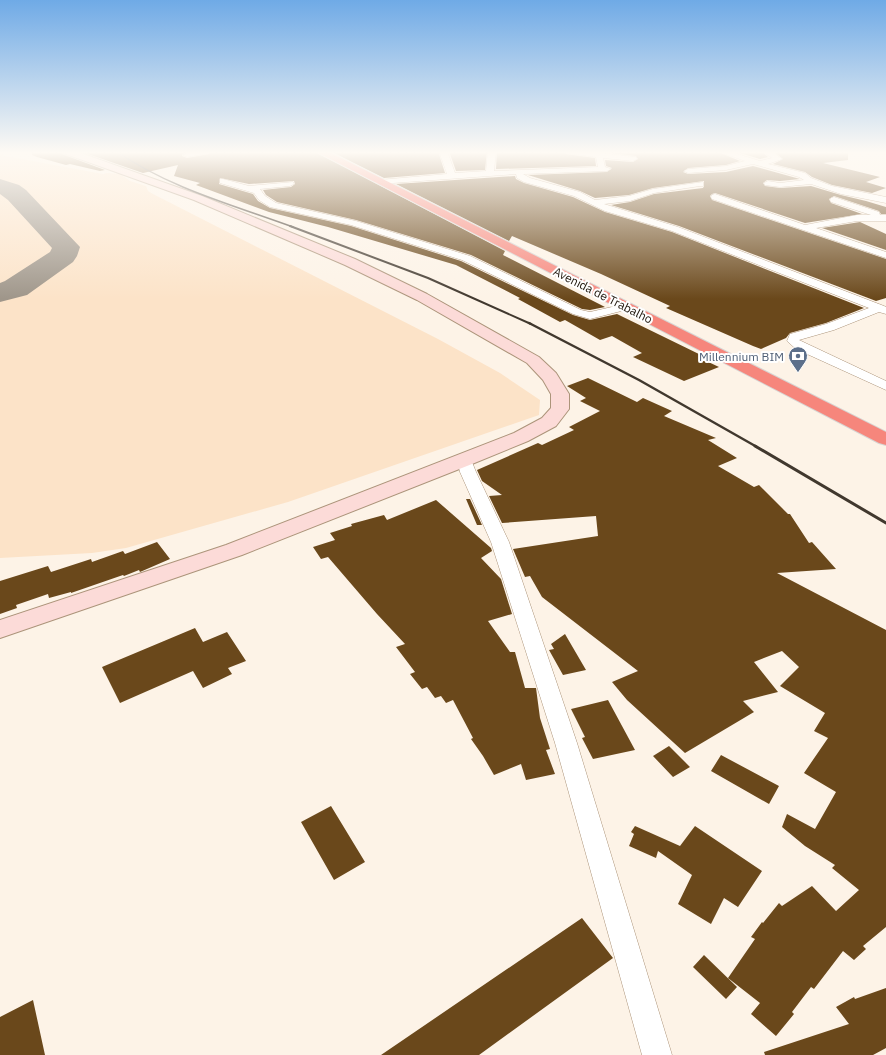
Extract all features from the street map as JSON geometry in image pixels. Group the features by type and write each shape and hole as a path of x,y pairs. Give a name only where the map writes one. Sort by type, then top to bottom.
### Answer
{"highway":[{"name":"Avenida de Trabalho","path":"423,200 759,369 886,439"},
{"name":"Avenida de Trabalho","path":"508,243 625,307 886,427"}],"street":[{"path":"0,630 234,550 465,460 521,436 549,422 560,409 560,394 550,377 534,360 422,297 350,262 203,200"},
{"path":"266,200 273,205 353,223 466,258 577,312 590,316 625,307"},
{"path":"591,200 614,211 675,229 883,310"},
{"path":"595,202 610,200"},
{"path":"724,200 886,255"},
{"path":"835,200 886,218"},
{"path":"806,228 857,218 886,218"},
{"path":"883,310 794,337 793,341 800,346 886,386"},
{"path":"465,460 468,472 500,542 566,743 657,1055"}],"shaded area":[{"path":"0,200 165,200 438,339 500,373 540,400 539,415 288,502 126,548 92,553 0,558"}],"building":[{"path":"237,200 257,200 270,208 351,226 461,261 573,315 590,320 617,314 705,357 702,359 719,367 684,381 633,357 642,353 612,336 600,340 565,320 560,322 518,299 520,298 456,265 328,227 269,212"},
{"path":"274,200 408,200 505,251 503,255 605,307 590,310 582,309 471,255 356,220"},
{"path":"428,200 580,200 605,212 672,232 864,308 826,323 790,333 786,338 761,349 666,308 670,306 601,274 512,236 509,241"},
{"path":"635,200 713,200 886,259 886,298 876,301 679,226 611,205"},
{"path":"737,200 830,200 831,203 862,214 805,223"},
{"path":"847,200 863,200 886,207 886,214 881,214 879,211"},
{"path":"860,222 886,234 886,250 822,228"},
{"path":"588,378 637,402 643,398 672,411 664,416 716,438 708,440 737,458 718,466 754,487 759,485 788,514 790,514 809,543 812,542 836,569 777,573 886,630 886,927 863,946 866,949 854,960 843,951 814,989 811,987 792,1012 794,1014 776,1036 751,1014 760,1003 728,978 755,939 751,937 779,903 782,906 812,886 836,911 859,890 832,868 835,865 805,846 782,827 787,814 815,829 836,792 804,773 828,738 814,731 825,713 780,686 799,667 782,651 754,662 778,692 743,701 754,712 685,753 627,700 612,682 638,671 542,597 530,576 525,577 513,549 598,536 596,516 502,523 489,496 502,495 482,481 477,470 538,443 542,445 574,430 569,427 600,411 580,401 586,398 567,386"},
{"path":"466,499 470,499 482,525 477,525"},
{"path":"436,500 491,548 492,551 481,558 501,579 512,614 488,621 510,652 515,652 525,688 536,688 540,718 550,749 546,750 555,774 526,780 521,764 494,775 471,739 473,738 453,700 446,703 441,696 435,698 427,687 422,689 410,674 415,672 396,647 405,644 328,557 321,559 313,547 335,540 330,533 352,526 351,524 384,515 387,520"},
{"path":"157,542 170,559 140,572 139,570 71,593 49,598 48,594 16,605 17,608 0,614 0,581 48,566 51,572 91,559 92,562 123,551 125,554"},
{"path":"195,628 203,642 227,632 246,661 228,668 232,674 203,688 193,671 120,703 102,667"},
{"path":"565,634 586,670 563,675 549,650 554,649 551,644"},
{"path":"608,700 635,750 593,759 582,738 585,737 571,709"},
{"path":"669,746 690,767 673,777 653,756"},
{"path":"721,755 779,786 769,804 711,771"},
{"path":"331,806 365,862 334,880 301,822"},
{"path":"635,826 680,846 695,826 762,871 738,907 724,898 711,924 678,904 692,875 658,851 656,858 629,846 634,834 631,832"},
{"path":"582,918 613,958 479,1055 381,1055"},
{"path":"704,955 737,987 726,999 693,967"},
{"path":"886,988 886,1048 873,1055 765,1055 764,1052 849,1024 836,1007 854,997 855,999"},
{"path":"33,1000 45,1055 0,1055 0,1017"}],"taxiway":[{"path":"0,293 16,288 63,256 66,247 22,200"}],"railway":[{"path":"217,200 293,227"},
{"path":"290,226 428,278 530,324"},
{"path":"530,324 639,380 757,447"},
{"path":"755,446 886,523"}],"place":[{"name":"Millennium BIM","path":"798,373"}]}
